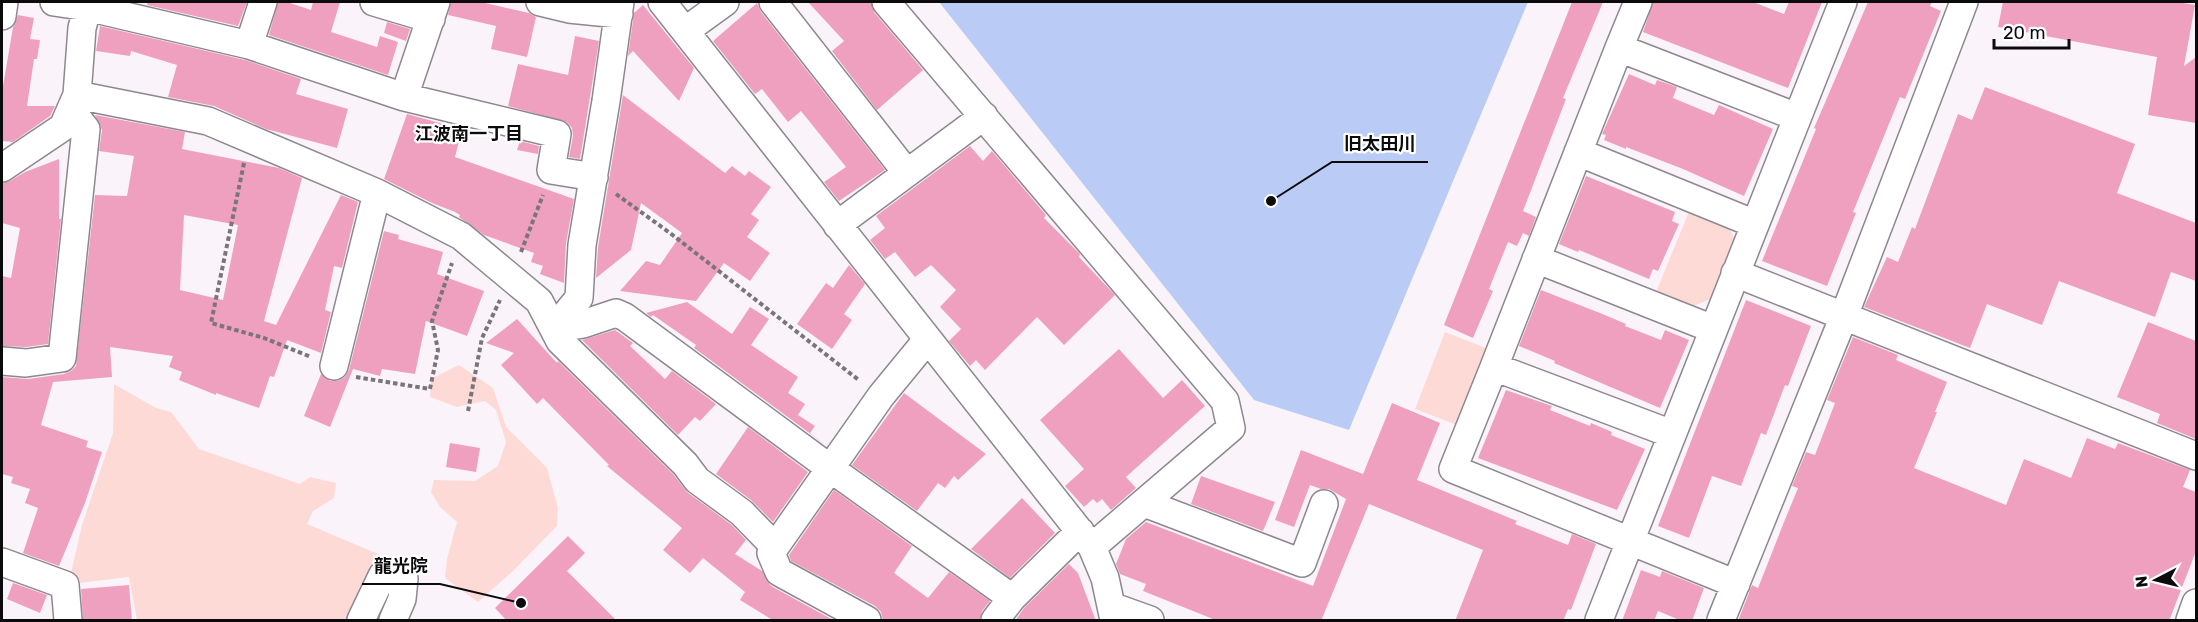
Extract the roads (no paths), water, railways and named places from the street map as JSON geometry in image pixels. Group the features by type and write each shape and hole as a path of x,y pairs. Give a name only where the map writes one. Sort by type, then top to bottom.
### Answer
{"street":[{"path":"2,16 4,2"},
{"path":"54,2 88,4 249,45 404,97 557,134 551,170 594,177"},
{"path":"249,45 263,2"},
{"path":"374,2 434,10 404,97"},
{"path":"540,2 570,9 619,8 582,245 579,298 554,329"},
{"path":"662,2 1086,539 1105,578 1113,613 1150,621"},
{"path":"685,31 725,2"},
{"path":"773,2 907,173"},
{"path":"886,2 1225,401 1231,428 1144,503 1086,539 1012,598 995,621"},
{"path":"1638,2 1453,469 1736,584"},
{"path":"1599,621 1843,2"},
{"path":"1721,621 1844,316 1964,2"},
{"path":"2,168 63,128 74,102 82,28 88,4"},
{"path":"1619,48 1797,117"},
{"path":"74,102 208,121 377,193 461,236 539,301 560,341 685,464 697,480 742,513 775,547"},
{"path":"2,361 26,363 62,358 86,129 74,102"},
{"path":"837,225 984,116"},
{"path":"1578,152 1755,224"},
{"path":"334,366 377,193"},
{"path":"1536,259 1713,329"},
{"path":"1735,273 2196,456"},
{"path":"554,329 583,324 616,313 625,317 831,469 1012,598"},
{"path":"867,621 779,572 771,553 881,396 927,340"},
{"path":"1494,367 1672,434"},
{"path":"1144,503 1302,563 1324,504"},
{"path":"2,562 65,585 68,621"},
{"path":"361,621 382,576 399,574 404,579 402,599 393,621"},
{"path":"2190,621 2196,603"}],"water":[{"path":"939,2 1528,2 1349,430 1254,400"}],"place":[{"name":"旧太田川","path":"1271,201"},
{"name":"龍光院","path":"521,603"}],"district":[{"name":"江波南一丁目","path":"469,134"}]}
